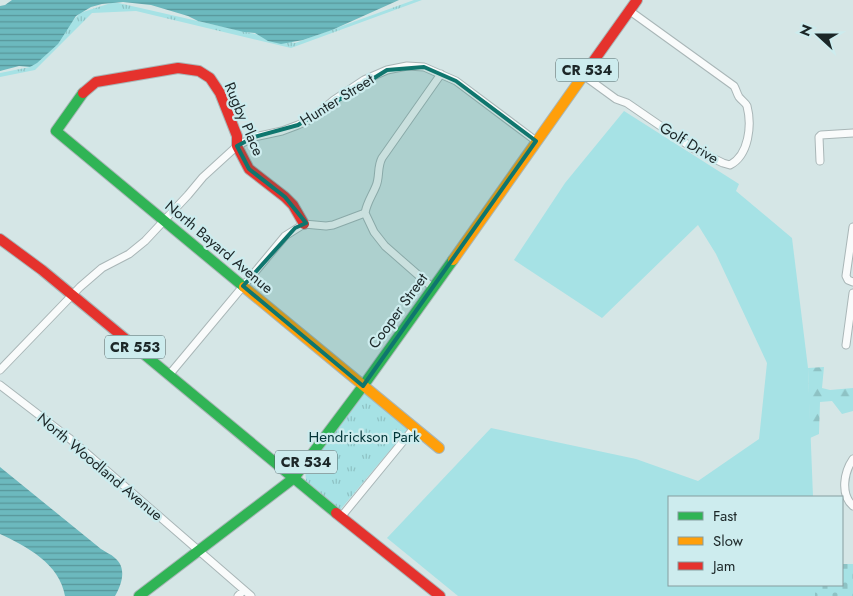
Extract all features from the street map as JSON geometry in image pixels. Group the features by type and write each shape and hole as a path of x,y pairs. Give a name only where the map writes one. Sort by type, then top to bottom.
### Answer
{"main road":[{"name":"Cooper Street","path":"139,596 294,478 363,386 637,0"},
{"name":"Rugby Place","path":"57,132 81,94 96,82 178,68 204,73 210,78 230,115 237,136 237,146 249,169 285,197 293,205 304,224"},
{"name":"North Bayard Avenue","path":"57,132 440,448"},
{"name":"CR 553","path":"0,239 33,263 341,517 440,596"}],"street":[{"name":"Golf Drive","path":"583,75 616,99 627,103 694,149 730,165 742,156 747,142 746,104 739,97 734,86 630,11"},
{"name":"Hunter Street","path":"0,370 102,268 129,254 164,221 203,176 237,146 254,136 282,131 311,119 334,100 364,80 387,70 407,66 424,67 456,81 536,141"},
{"path":"433,288 385,246 374,232 365,213 367,202 377,185 378,165 441,74"},
{"path":"820,161 819,137 821,135 853,133"},
{"path":"169,375 284,236 304,224 333,225 365,213"},
{"path":"853,227 846,276 848,280 853,282"},
{"path":"846,345 853,293"},
{"name":"North Woodland Avenue","path":"0,385 69,438 251,596"},
{"path":"341,517 414,428"},
{"path":"853,460 848,466 844,483 850,503 853,506"},
{"path":"238,596 244,590"}],"highlighted area":[{"path":"424,67 456,81 536,141 363,386 243,286 295,228 306,223 285,197 249,169 237,146 254,137 298,125 387,70"}],"green space":[{"path":"414,0 422,0 291,48 136,11 92,13 35,70 0,77 0,73 30,67 80,13 114,2 295,43"},
{"path":"624,111 739,184 736,191 792,238 808,368 813,496 668,496 668,586 815,586 815,596 458,596 387,538 491,428 636,459 698,481 759,439 767,363 716,254 698,225 602,318 514,260 565,183"},
{"path":"824,367 822,388 830,390 853,388 853,411 842,414 832,401 820,402 819,434 810,438 808,368"},
{"name":"Hendrickson Park","path":"363,392 407,428 407,430 340,510 306,481 305,469"},
{"path":"843,564 853,564 853,596 815,596 815,586 843,586"}],"shaded area":[{"path":"12,0 399,0 332,30 303,40 281,44 268,41 255,33 198,21 188,16 151,5 123,2 102,4 91,7 76,16 58,44 37,63 30,67 19,66 0,71 0,6"},
{"path":"0,467 119,562 122,576 115,596 65,596 62,585 49,565 31,550 0,534"}],"traffic: fast":[{"path":"83,93 56,131 244,287"},
{"path":"139,596 294,478 363,386 453,260"},
{"path":"134,346 336,513"}],"traffic: slow":[{"path":"453,260 590,66"},
{"path":"244,287 439,448"}],"traffic: jam":[{"path":"590,66 637,0"},
{"path":"83,93 96,82 178,68 199,71 210,78 220,93 237,136 237,146 249,169 285,197 293,205 304,224"},
{"path":"0,239 42,270 134,346"},
{"path":"336,513 440,596"}]}
